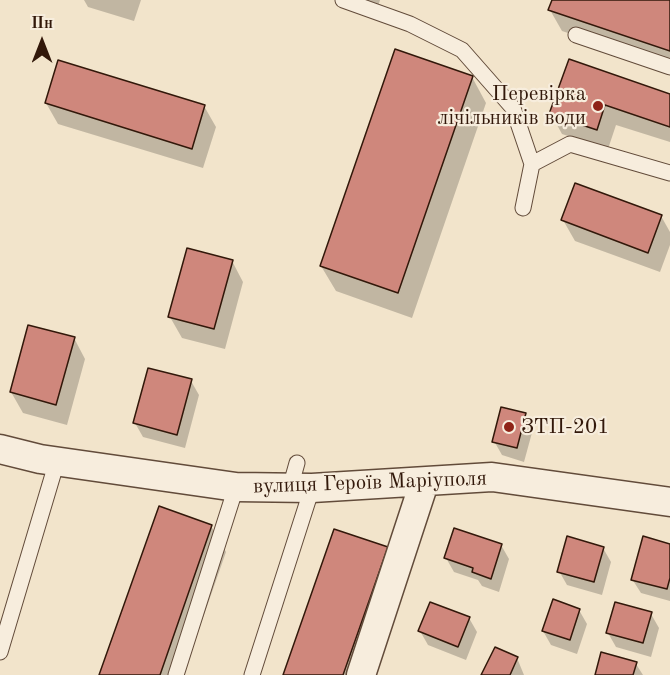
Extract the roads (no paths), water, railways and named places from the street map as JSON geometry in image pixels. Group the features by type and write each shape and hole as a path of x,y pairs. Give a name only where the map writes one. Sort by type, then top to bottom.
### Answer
{"street":[{"name":"вулиця Героїв Маріуполя","path":"0,449 57,461 236,487 300,480 424,483 492,477 670,502"},
{"path":"361,675 424,483"}],"lane":[{"path":"343,0 410,24 462,50 513,108 532,164 524,208"},
{"path":"576,36 670,67"},
{"path":"532,164 570,144 670,173"},
{"path":"0,652 57,461"},
{"path":"252,675 300,480"},
{"path":"176,675 236,487"}],"place":[{"name":"Перевірка лічільників води","path":"598,106"},
{"name":"ЗТП-201","path":"509,427"}]}
